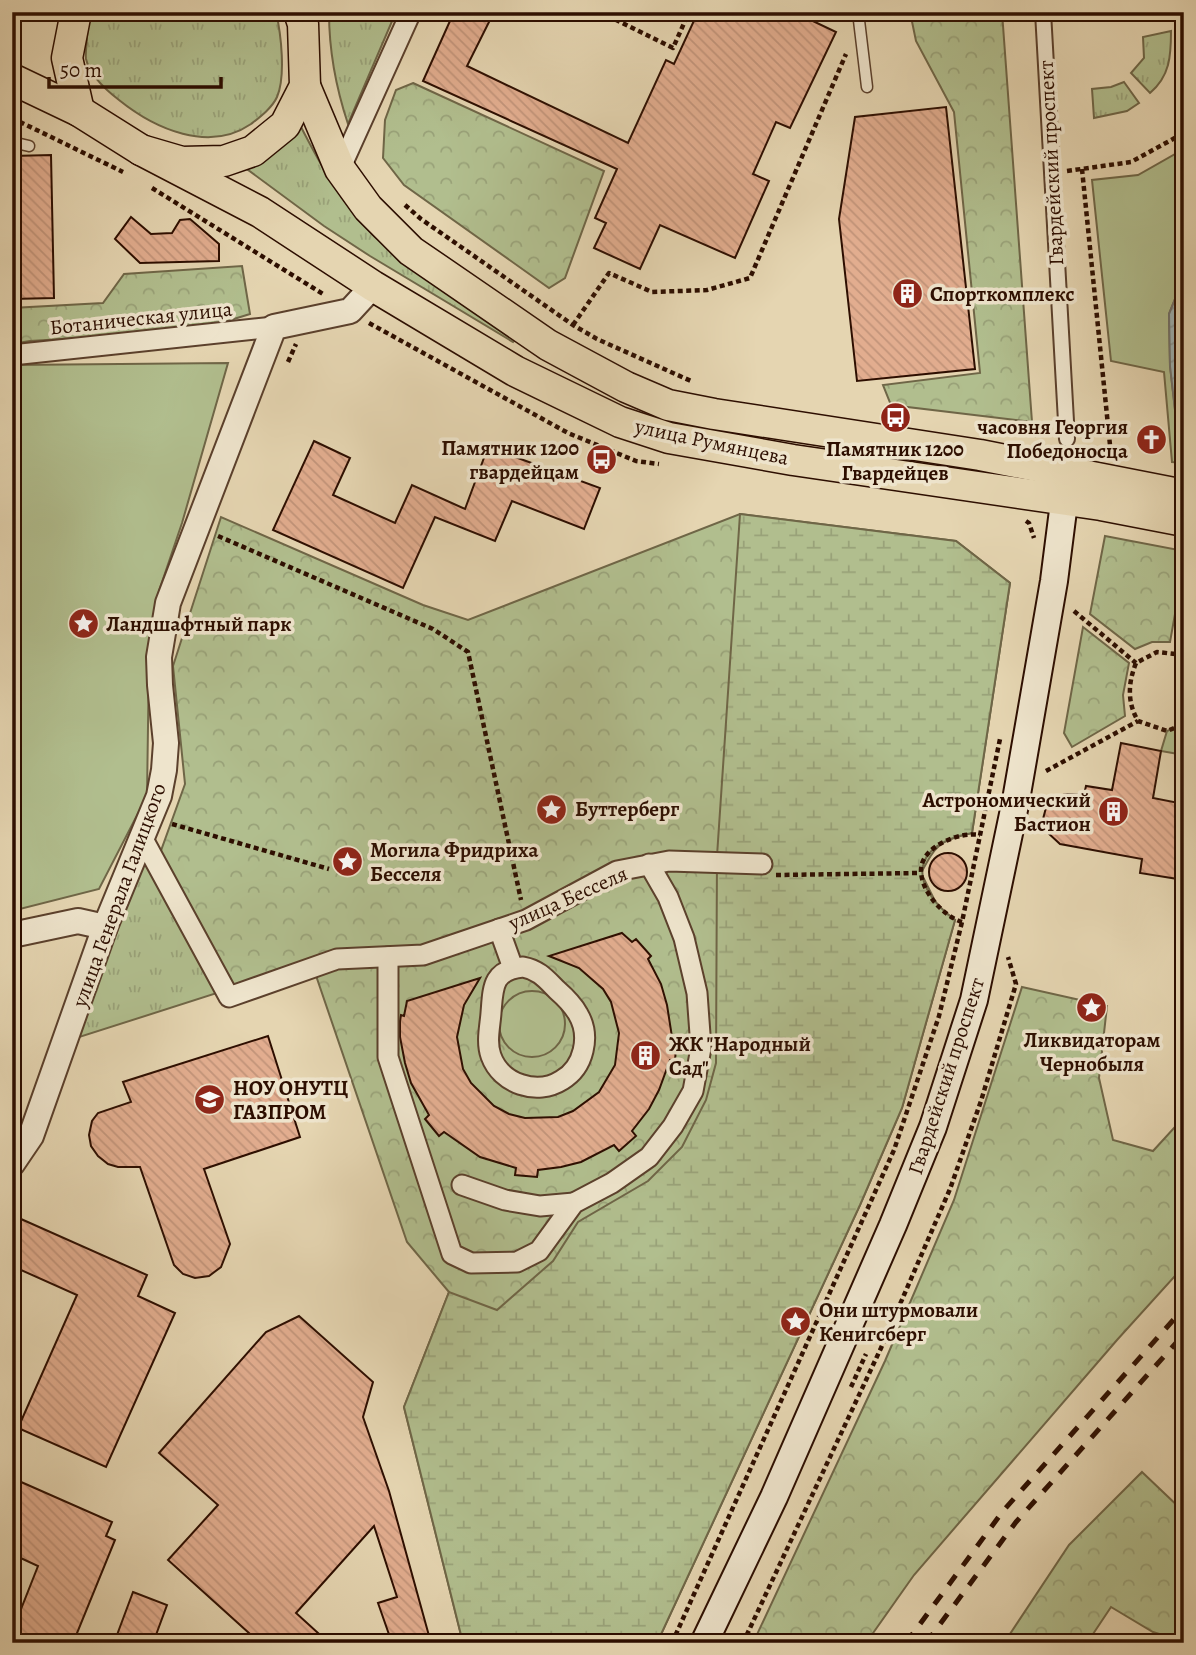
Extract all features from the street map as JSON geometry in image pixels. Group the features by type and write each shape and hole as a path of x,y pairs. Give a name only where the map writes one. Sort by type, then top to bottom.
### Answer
{"main road":[{"path":"76,12 67,58 79,111"},
{"path":"12,79 79,111 141,150 182,162 224,161 253,151 285,125 305,86 303,16"},
{"name":"улица Румянцева","path":"305,86 340,169 368,208 411,250 548,345 626,387 668,405 714,414 980,455 1067,486 1184,521"},
{"name":"улица Румянцева","path":"141,150 260,212 373,286 526,376 620,422 669,438 793,460 1184,495"},
{"name":"Гвардейский проспект","path":"704,1643 774,1497 893,1226 933,1127 970,1013 1016,800 1067,486"}],"street":[{"path":"340,169 411,12"},
{"name":"Гвардейский проспект","path":"1043,12 1067,439"},
{"path":"274,327 350,311 373,286"},
{"name":"Ботаническая улица","path":"12,355 274,327"},
{"name":"улица Генерала Галицкого","path":"12,1164 31,1136 105,927 159,796 166,743 159,685 159,657 169,603 274,327"},
{"name":"улица Бесселя","path":"146,830 229,997 337,959 423,954 526,920 617,871 669,861 768,870"},
{"path":"462,1185 505,1200 540,1206 574,1203 612,1183 649,1157 673,1126 693,1091 701,1048 697,993 684,938 668,897 649,864"},
{"path":"12,935 79,921 105,927"},
{"path":"499,929 513,968"},
{"path":"388,957 388,1057 452,1254 471,1263 517,1262 539,1251 574,1203"},
{"path":"523,967 540,972 570,1003 583,1026 585,1038 580,1062 564,1080 553,1085 541,1087 516,1083 497,1067 491,1056 489,1045 494,985 505,971 513,968 523,967"}],"lane":[{"path":"858,12 867,87"},
{"path":"12,142 29,146"}],"path":[{"path":"600,12 673,48 689,12"},
{"path":"835,12 843,16 845,27"},
{"path":"573,325 608,274 652,292 707,290 750,278 848,49"},
{"path":"1052,174 1131,162 1184,133"},
{"path":"1082,169 1111,455"},
{"path":"402,203 573,325 699,385"},
{"path":"363,328 376,327"},
{"path":"283,374 299,337"},
{"path":"998,430 1036,435"},
{"path":"1019,518 1029,523 1034,544"},
{"path":"211,533 433,629 468,652 526,920"},
{"path":"1073,611 1136,663"},
{"path":"1176,654 1184,614"},
{"path":"1184,655 1157,652 1136,663 1129,680 1131,709 1138,721 1167,731 1184,724"},
{"path":"1046,771 1138,721"},
{"path":"672,1643 894,1150 939,1016 962,922 1002,729"},
{"path":"146,830 167,823 328,869"},
{"path":"962,922 938,907 920,873 922,864 935,847 953,837 972,833 981,835"},
{"path":"768,870 920,873"},
{"path":"743,1643 881,1348 950,1189 981,1101 1016,984 1008,957"}],"green space":[{"path":"93,12 276,12 282,67 277,97 251,124 218,137 200,137 166,128 133,111 104,87 91,71 86,54 88,24"},
{"path":"329,12 396,12 348,124 334,68"},
{"path":"910,12 1002,12 1032,422 891,405 883,385 980,373 954,112 916,41"},
{"path":"1171,31 1168,65 1162,80 1150,93 1131,73 1144,58 1143,37"},
{"path":"1124,82 1139,103 1127,111 1094,118 1092,89 1111,87"},
{"path":"413,83 604,171 565,278 549,288 404,185 383,158 385,120 396,90"},
{"path":"300,125 333,184 375,237 516,339 513,342 370,256 244,167"},
{"path":"1184,149 1184,277 1169,314 1170,366 1175,409 1184,410 1184,463 1172,462 1164,372 1111,361 1092,180 1138,175"},
{"path":"242,266 250,314 195,331 12,344 12,308 103,303 124,274"},
{"name":"Ландшафтный парк","path":"228,363 182,523 159,591 149,658 147,796 99,889 12,911 12,365"},
{"path":"740,514 956,541 1010,583 972,833 945,841 935,850 921,873 938,907 955,920 902,1108 860,1205 657,1643 463,1643 404,1407 449,1292 407,1242 311,961 234,986 158,859 185,784 173,666 221,517 423,605 468,620"},
{"path":"740,514 956,541 1010,583 972,833 937,847 927,856 923,868 923,880 929,893 955,920 902,1108 860,1205 657,1643 463,1643 404,1407 449,1292 497,1310 553,1261 578,1222 648,1181 682,1147 706,1100 716,1063 717,856"},
{"path":"1105,536 1184,551 1170,642 1152,642 1135,649 1090,614"},
{"path":"1083,627 1129,663 1123,695 1125,716 1072,747 1064,733"},
{"path":"1184,724 1184,755 1161,751 1167,731"},
{"path":"144,859 217,993 70,1040"},
{"path":"1022,987 1107,1006 1099,1078 1113,1140 1153,1151 1184,1117 1184,1266 914,1575 866,1643 753,1643 885,1361 954,1200"},
{"path":"538,991 556,1000 563,1011 563,1037 556,1048 545,1055 526,1057 508,1048 501,1037 499,1018 508,1000 519,993"},
{"path":"1142,1472 1184,1512 1184,1642 1153,1632 1111,1607 1087,1643 1004,1643 1069,1545"}],"water":[{"path":"1184,277 1184,410 1175,410 1170,366 1169,314"}],"building":[{"path":"454,12 494,12 467,66 628,143 666,60 674,64 698,12 794,12 836,32 790,128 776,122 753,174 769,181 735,258 660,225 640,269 594,248 606,223 595,218 617,169 423,81"},
{"name":"Спорткомплекс","path":"946,107 975,369 857,381 839,219 855,117"},
{"path":"51,155 54,298 12,299 12,156"},
{"path":"131,217 151,234 172,233 180,220 190,219 219,244 219,261 140,263 115,239"},
{"name":"часовня Георгия Победоносца","path":"1158,428 1160,447 1143,449 1140,431"},
{"path":"314,441 350,458 333,495 395,523 412,485 465,509 488,447 600,488 584,529 512,501 495,541 435,517 403,588 273,530"},
{"name":"Астрономический Бастион","path":"1121,743 1161,751 1153,798 1184,804 1184,880 1140,873 1142,859 1060,844 1047,832 1043,819 1047,804 1054,797 1067,794 1084,795 1086,786 1112,790"},
{"path":"948,853 961,859 967,872 961,885 948,891 935,885 929,872 935,859"},
{"name":"ЖК \"Народный Сад\"","path":"622,933 632,942 636,939 651,956 648,959 661,984 672,1037 677,1038 675,1060 670,1060 649,1109 632,1131 636,1136 619,1151 614,1145 581,1162 538,1170 537,1177 515,1175 516,1168 480,1157 444,1132 439,1136 425,1119 429,1115 411,1083 405,1063 400,1021 401,1015 404,1016 407,1001 480,978 464,1005 457,1037 463,1069 471,1083 494,1106 509,1114 525,1118 558,1117 573,1111 599,1092 615,1065 619,1033 611,1002 603,989 579,968 549,956"},
{"path":"268,1036 300,1137 204,1169 230,1244 221,1267 209,1276 195,1278 183,1274 174,1265 140,1167 118,1167 108,1164 98,1156 91,1146 89,1135 92,1121 98,1113 131,1102 123,1082"},
{"path":"12,1215 147,1275 138,1296 175,1313 106,1467 18,1428 77,1295 12,1266"},
{"path":"299,1316 373,1382 363,1417 389,1491 431,1643 392,1643 378,1603 397,1597 374,1526 296,1613 329,1643 260,1643 168,1560 218,1505 159,1453 266,1332"},
{"path":"12,1478 112,1522 106,1536 115,1540 73,1643 12,1643 12,1632 38,1566 12,1554"},
{"path":"133,1592 167,1605 153,1643 114,1643"}],"railway":[{"path":"906,1643 1003,1511 1184,1308"},
{"path":"926,1643 1016,1522 1184,1334"}],"place":[{"name":"Спорткомплекс","path":"907,294"},
{"name":"Памятник 1200 Гвардейцев","path":"895,417"},
{"name":"часовня Георгия Победоносца","path":"1151,439"},
{"name":"Памятник 1200 гвардейцам","path":"602,460"},
{"name":"Ландшафтный парк","path":"83,624"},
{"name":"Буттерберг","path":"552,809"},
{"name":"Астрономический Бастион","path":"1114,812"},
{"name":"Могила Фридриха Бесселя","path":"347,862"},
{"name":"Ликвидаторам Чернобыля","path":"1092,1008"},
{"name":"ЖК \"Народный Сад\"","path":"646,1056"},
{"name":"НОУ ОНУТЦ ГАЗПРОМ","path":"210,1100"},
{"name":"Они штурмовали Кенигсберг","path":"796,1322"}]}
